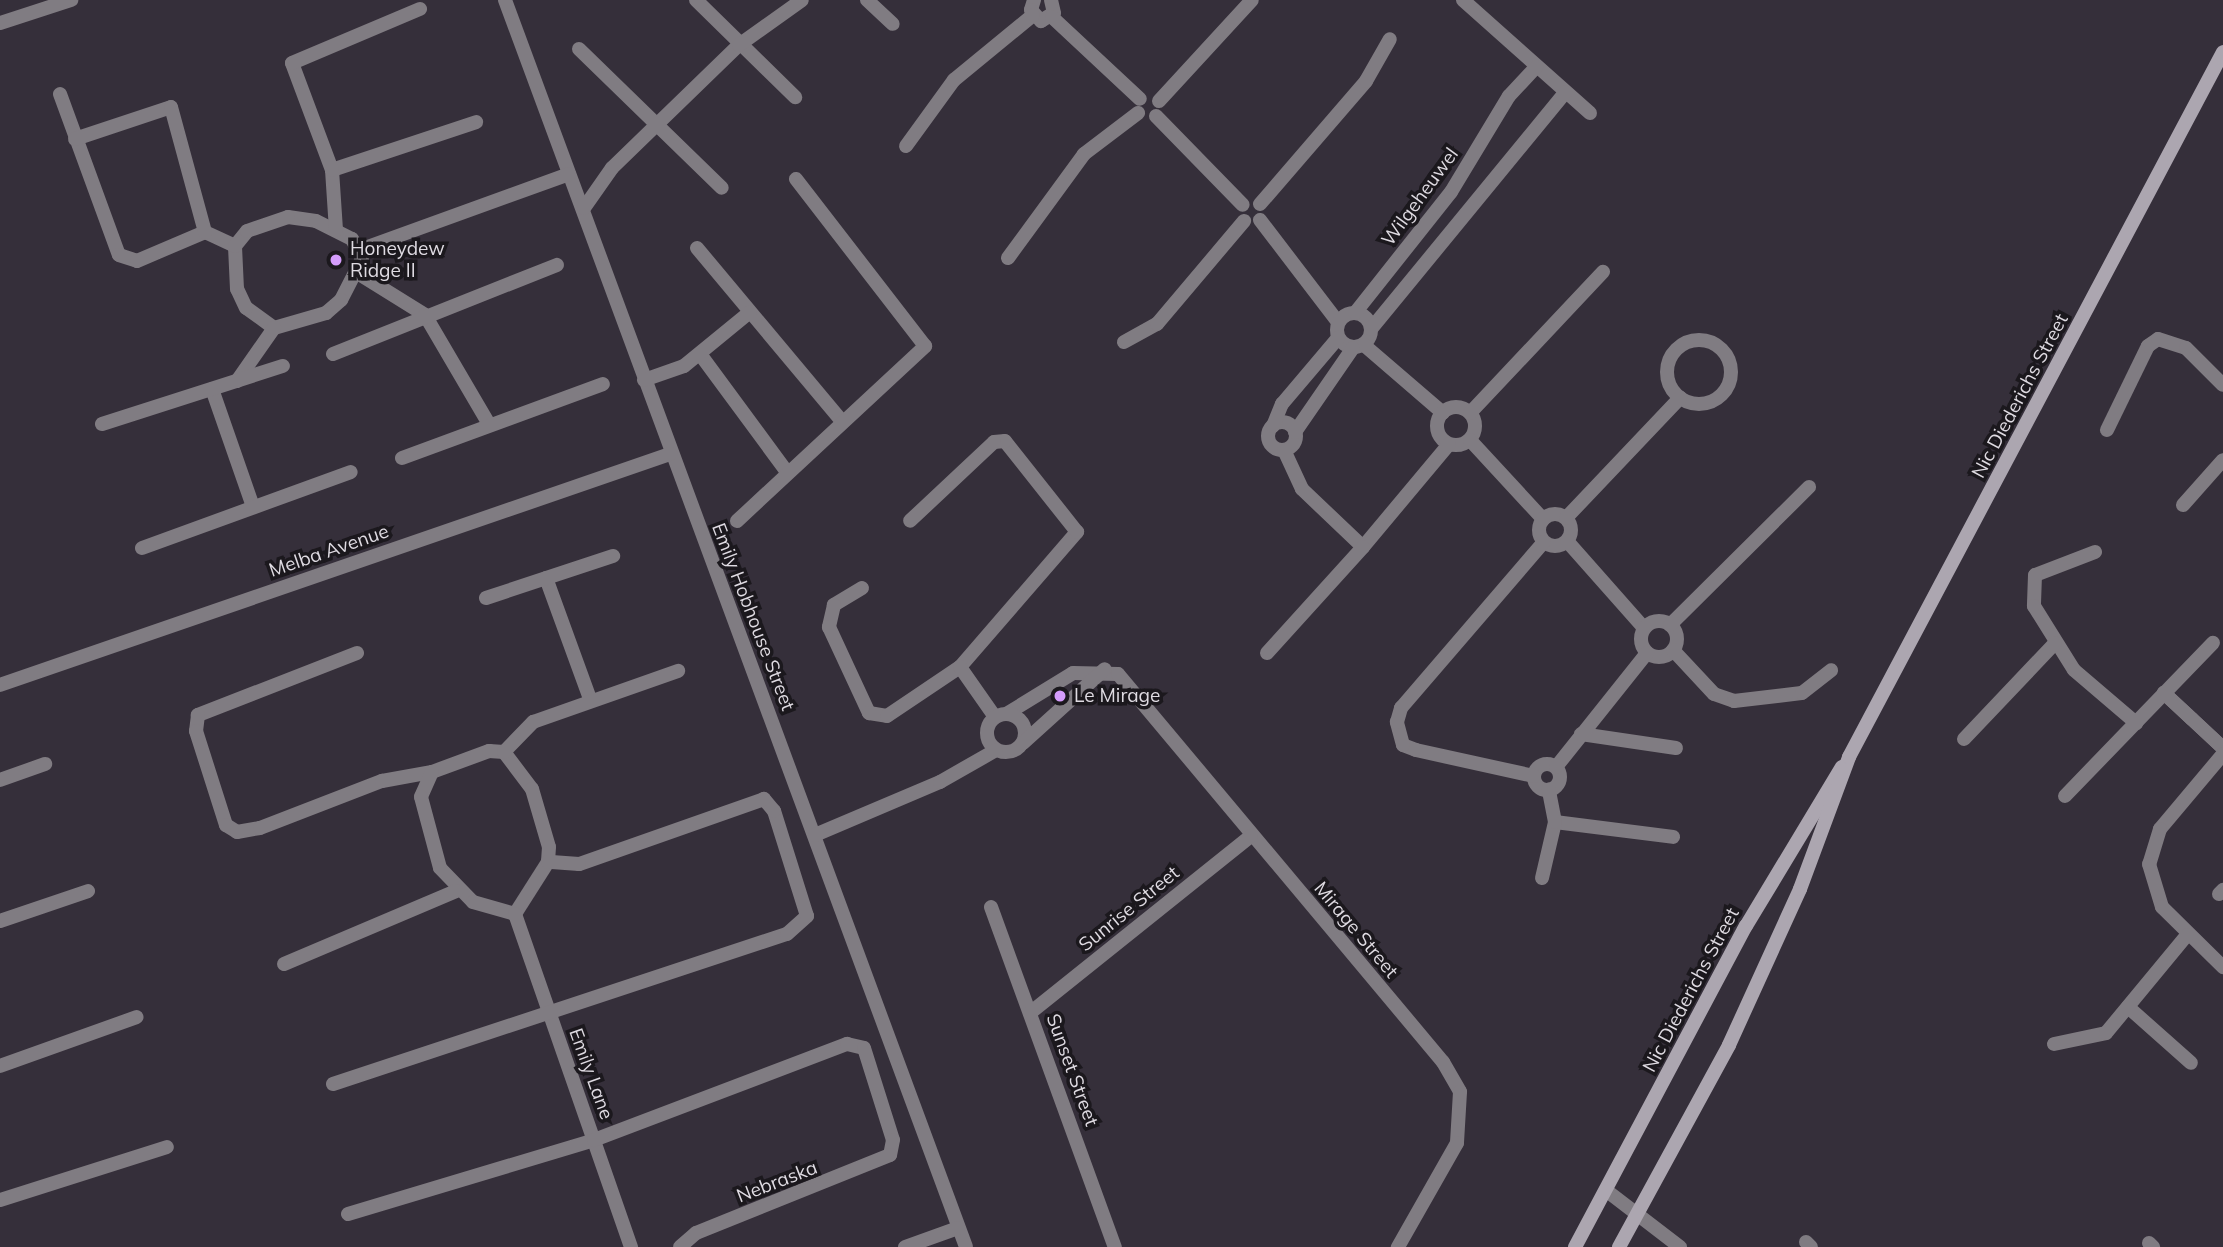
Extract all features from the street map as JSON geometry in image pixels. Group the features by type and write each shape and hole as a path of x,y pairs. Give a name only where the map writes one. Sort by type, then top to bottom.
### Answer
{"street":[{"path":"0,23 71,0"},
{"name":"Emily Hobhouse Street","path":"505,0 584,208 670,454 816,835 966,1247"},
{"path":"696,0 795,97"},
{"path":"584,208 612,168 739,45 802,0"},
{"path":"867,0 893,24"},
{"path":"1051,0 1052,17"},
{"path":"1157,109 1252,0"},
{"path":"1462,0 1590,113"},
{"path":"906,146 954,80 1033,7 1052,17 1139,106 1157,109 1243,205 1244,221 1157,324 1124,342"},
{"path":"336,230 332,170 292,69 295,57 420,9"},
{"path":"1363,547 1302,489 1284,450 1268,440 1282,404 1338,338 1338,322 1260,220 1260,204 1366,81 1390,39"},
{"path":"579,49 655,126 722,188"},
{"name":"Nic Diederichs Street","path":"1619,1247 1729,1045 1800,889 1849,757 2223,52"},
{"name":"Wilgeheuwel","path":"1355,313 1451,192 1509,96 1536,67"},
{"name":"Wilgeheuwel","path":"1295,432 1371,329 1565,93"},
{"path":"60,94 75,139 127,262 205,232 235,246"},
{"path":"1139,106 1157,109"},
{"path":"1008,258 1084,154 1139,106"},
{"path":"75,139 171,107 205,232"},
{"path":"332,170 476,122"},
{"path":"362,248 569,174"},
{"path":"737,521 840,419 921,353 925,338 796,179"},
{"path":"1243,205 1260,204"},
{"path":"274,328 246,308 237,289 235,246 247,231 288,217 336,230 362,248"},
{"path":"1244,221 1260,220"},
{"path":"237,381 274,328 326,313 356,272 362,248"},
{"path":"697,248 840,419"},
{"path":"333,355 425,315 557,265"},
{"path":"356,272 425,315 489,424"},
{"path":"1470,413 1603,272"},
{"path":"644,380 700,354 750,312"},
{"path":"1338,322 1355,313 1371,329"},
{"path":"1338,338 1358,346 1443,413"},
{"path":"2107,430 2148,346 2158,339 2186,348 2223,385"},
{"path":"1689,342 1718,346 1730,362 1725,391 1699,404 1680,398 1669,382 1673,353 1689,342"},
{"path":"700,354 787,472"},
{"path":"102,424 283,366"},
{"path":"402,458 603,384"},
{"path":"212,389 253,507"},
{"path":"1470,440 1543,519 1566,518 1680,398"},
{"path":"1449,444 1437,426 1443,413 1457,408 1470,413 1475,426 1470,440"},
{"path":"1273,426 1288,424 1295,432 1293,446 1284,450"},
{"path":"1267,653 1363,547 1449,444 1470,440"},
{"path":"862,588 834,605 829,626 869,713 887,716 960,667 1077,532 1005,441 994,442 911,521"},
{"name":"Melba Avenue","path":"0,685 670,454"},
{"path":"2183,505 2223,460"},
{"path":"142,548 351,472"},
{"path":"1670,625 1809,487"},
{"path":"1566,518 1567,541 1644,628"},
{"path":"1543,519 1539,531 1544,542"},
{"path":"1534,776 1416,750 1404,745 1397,722 1401,708 1544,542 1567,541"},
{"path":"2095,552 2040,571 2033,579 2034,606 2074,670 2136,723"},
{"path":"486,598 613,556"},
{"path":"546,578 590,699"},
{"path":"1657,621 1670,625 1677,637 1673,650 1661,657 1647,653 1640,641 1644,628 1657,621"},
{"path":"1964,739 2055,643"},
{"path":"2065,796 2213,643"},
{"path":"1673,650 1714,694 1734,701 1802,694 1831,670"},
{"path":"357,653 198,715 196,731 226,825 247,831 382,781 432,772 489,751 504,752 532,789 548,862 515,914 456,891 440,868 422,809 432,772"},
{"path":"1556,767 1647,653"},
{"path":"960,667 1001,715 1024,725 1023,743"},
{"path":"816,835 940,782 996,750 1008,753 1023,743 1105,669"},
{"path":"996,750 986,734 1001,715 1073,673 1105,669"},
{"name":"Mirage Street","path":"1105,669 1128,683 1251,836 1443,1062 1460,1092 1457,1143 1398,1247"},
{"path":"504,752 533,722 590,699 678,671"},
{"path":"1581,734 1676,748"},
{"path":"2223,754 2160,830 2150,878 2162,907 2187,935 2223,967"},
{"name":"Nic Diederichs Street","path":"1575,1247 1746,926 1821,794 1849,757"},
{"path":"0,780 45,764"},
{"path":"1534,776 1545,764 1556,767"},
{"path":"1549,790 1560,778 1556,767"},
{"path":"1534,776 1538,786 1549,790"},
{"path":"1542,878 1555,822 1549,790"},
{"path":"333,1084 787,934 807,916 774,811 764,799 579,864 548,862"},
{"path":"1555,822 1673,837"},
{"name":"Sunrise Street","path":"1030,1013 1251,836"},
{"path":"0,921 88,891"},
{"path":"284,964 456,891"},
{"name":"Sunset Street","path":"991,907 1115,1247"},
{"name":"Emily Lane","path":"515,914 631,1247"},
{"path":"2054,1044 2106,1033 2187,935"},
{"path":"2128,1007 2191,1063"},
{"path":"0,1066 137,1017"},
{"name":"Nebraska","path":"594,1140 853,1043 866,1054 893,1140 890,1155 696,1233 680,1247"},
{"path":"348,1214 594,1140"},
{"path":"0,1200 167,1147"},
{"path":"1607,1191 1640,1212 1680,1247"},
{"path":"905,1247 958,1228"}],"place":[{"name":"Honeydew Ridge II","path":"336,260"},
{"name":"Le Mirage","path":"1060,696"}]}
